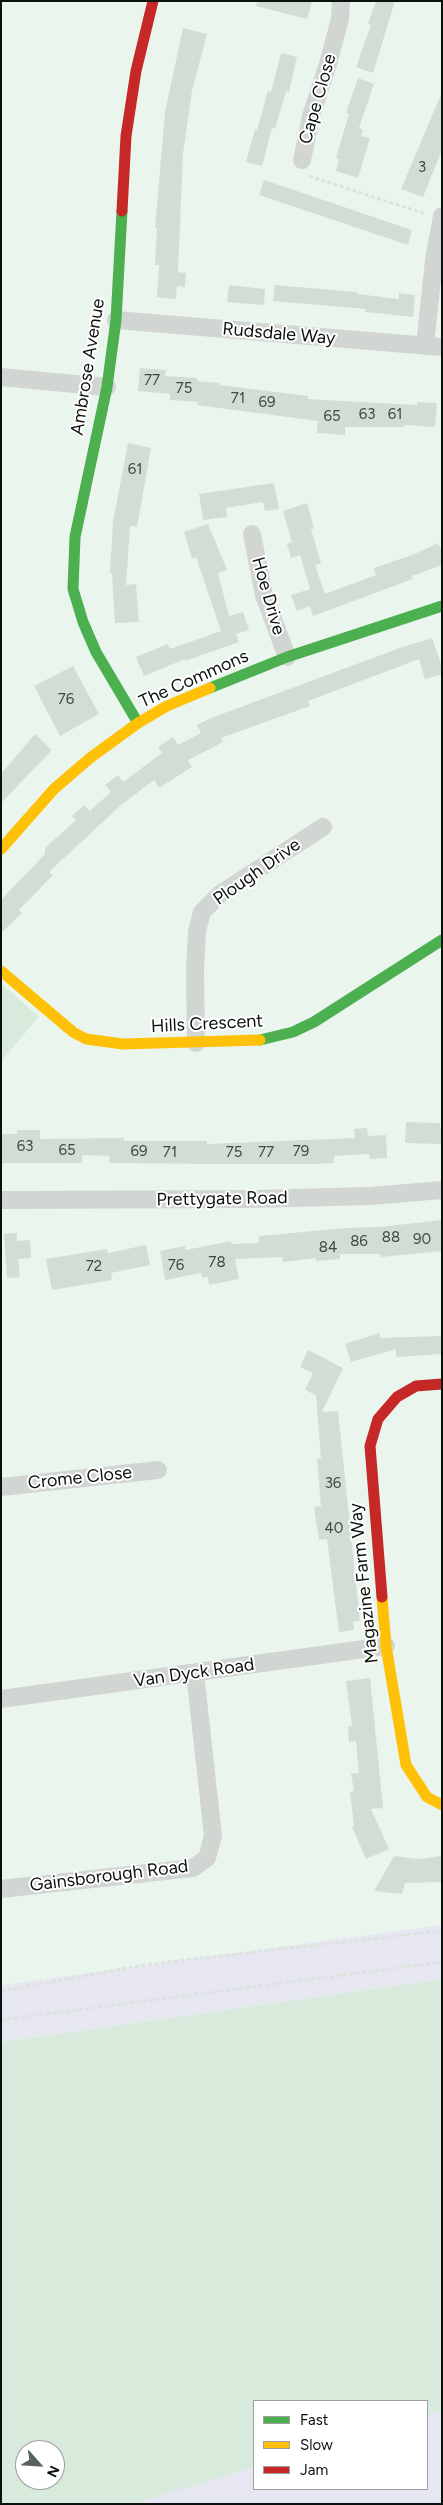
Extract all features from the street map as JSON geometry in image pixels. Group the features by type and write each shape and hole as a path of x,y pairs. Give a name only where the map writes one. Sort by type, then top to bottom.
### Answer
{"street":[{"name":"Ambrose Avenue","path":"138,723 96,652 83,622 73,589 75,537 107,387 116,320 126,136 136,71 153,1"},
{"name":"Cape Close","path":"302,160 311,116 333,46 341,1"},
{"path":"433,347 441,217"},
{"name":"Rudsdale Way","path":"116,320 433,347"},
{"path":"1,377 107,387"},
{"name":"Hoe Drive","path":"252,534 264,595 287,657"},
{"name":"The Commons","path":"1,849 54,789 90,758 138,723 167,706 287,657 442,606"},
{"name":"Plough Drive","path":"196,1044 195,972 197,931 202,912 220,894 323,827"},
{"name":"Hills Crescent","path":"1,971 73,1032 86,1039 123,1044 247,1042 274,1038 314,1022 442,940"},
{"name":"Prettygate Road","path":"1,1200 252,1199 370,1196 442,1190"},
{"name":"Magazine Farm Way","path":"442,1384 416,1386 397,1397 378,1419 370,1446 386,1646 406,1765 427,1797 442,1805"},
{"name":"Crome Close","path":"1,1487 158,1470"},
{"name":"Van Dyck Road","path":"1,1699 386,1646"},
{"name":"Gainsborough Road","path":"1,1889 193,1868 206,1858 213,1836 195,1673"}],"path":[{"name":"Cape Close","path":"302,160 309,176 441,217"},
{"path":"1,1991 149,1964 442,1930"},
{"path":"1,2020 442,1962"}],"shaded area":[{"path":"1,983 39,1017 1,1061"},
{"path":"442,1925 442,1979 1,2042 1,1985"},
{"path":"442,1979 442,2504 1,2504 1,2042"},
{"path":"442,2411 442,2504 133,2504 253,2467 253,2490 428,2490 428,2415"}],"building":[{"path":"257,1 312,1 307,19 256,6"},
{"path":"376,1 395,1 373,73 356,67 371,25 368,24"},
{"path":"183,28 207,34 192,91 183,154 178,272 186,273 185,287 177,286 176,299 157,297 159,265 155,265 157,228 155,228 165,112"},
{"path":"281,53 297,57 289,92 286,91 275,129 272,128 262,166 246,162 268,91 271,92"},
{"path":"358,78 374,84 359,128 363,130 361,136 370,138 358,178 336,171 339,159 336,158 349,114 346,113"},
{"path":"442,92 442,150 423,197 401,189"},
{"path":"264,180 412,230 408,245 259,195"},
{"path":"229,285 265,289 264,305 227,302"},
{"path":"275,285 357,292 357,294 399,299 399,293 415,295 413,317 365,312 365,309 273,301"},
{"path":"140,368 166,370 165,376 197,378 197,381 219,383 219,385 308,396 308,399 417,405 418,402 437,403 435,427 404,425 404,427 345,427 345,435 317,433 318,421 197,405 198,402 170,400 170,394 138,391"},
{"path":"128,443 151,448 137,527 130,526 126,585 136,584 139,622 115,623 112,573 110,573 113,522"},
{"path":"274,483 279,509 265,511 263,502 226,508 227,517 203,520 199,494"},
{"path":"307,503 314,528 311,529 321,563 315,565 325,594 376,575 374,568 415,554 438,543 442,552 442,565 412,576 413,579 313,616 310,606 297,611 291,595 310,589 300,555 291,558 287,544 292,542 283,511"},
{"path":"208,524 227,570 218,573 229,616 243,612 249,630 236,634 239,642 185,661 185,659 144,676 136,657 168,644 170,649 221,631 196,557 192,559 184,532"},
{"path":"432,638 442,667 442,674 425,679 419,659 308,701 310,706 221,738 223,742 188,760 192,767 159,788 154,780 120,806 49,872 53,875 19,910 22,913 1,933 1,900 45,854 45,848 76,820 72,816 84,805 90,811 111,792 105,785 118,775 123,782 162,753 158,747 173,737 178,745 201,733 197,725 211,718"},
{"path":"73,666 99,714 60,736 34,686"},
{"path":"35,734 52,750 1,803 1,774"},
{"path":"406,1122 440,1123 442,1144 405,1143"},
{"path":"367,1128 368,1136 386,1135 387,1158 370,1159 369,1154 334,1156 334,1163 315,1164 109,1163 110,1156 82,1155 82,1163 1,1163 1,1134 17,1134 17,1130 40,1130 40,1139 124,1138 124,1141 207,1141 207,1144 355,1138 354,1129"},
{"path":"442,1220 442,1251 381,1257 380,1254 340,1254 340,1259 316,1261 316,1258 283,1262 282,1257 235,1259 239,1279 209,1285 208,1277 202,1278 201,1273 165,1280 160,1251 185,1246 186,1250 231,1241 232,1244 259,1243 259,1236"},
{"path":"17,1233 17,1241 30,1240 31,1258 18,1259 20,1277 7,1278 4,1234"},
{"path":"146,1245 150,1265 111,1273 112,1280 52,1290 46,1259 107,1249 108,1253"},
{"path":"379,1333 381,1338 442,1336 442,1354 396,1357 396,1349 351,1362 345,1344"},
{"path":"308,1350 343,1368 322,1412 338,1411 360,1621 353,1622 354,1630 339,1632 327,1539 319,1540 314,1507 321,1506 317,1459 321,1459 316,1395 305,1390 313,1373 300,1367"},
{"path":"370,1678 383,1808 371,1809 389,1849 366,1859 352,1827 354,1826 350,1792 354,1791 351,1774 359,1773 356,1741 349,1742 348,1726 352,1726 346,1681"},
{"path":"394,1856 417,1859 442,1856 442,1882 405,1883 402,1894 374,1891"}],"traffic: fast":[{"path":"122,211 116,320 107,387 75,537 73,589 83,622 96,652 138,723"},
{"path":"210,688 287,657 442,606"},
{"path":"260,1040 293,1032 314,1022 442,940"}],"traffic: slow":[{"path":"1,849 54,789 90,758 138,723 167,706 210,688"},
{"path":"1,971 73,1032 86,1039 123,1044 260,1040"},
{"path":"382,1597 386,1646 406,1765 427,1797 442,1805"}],"traffic: jam":[{"path":"122,211 126,136 136,71 153,1"},
{"path":"382,1597 370,1446 378,1419 397,1397 416,1386 442,1384"}]}
